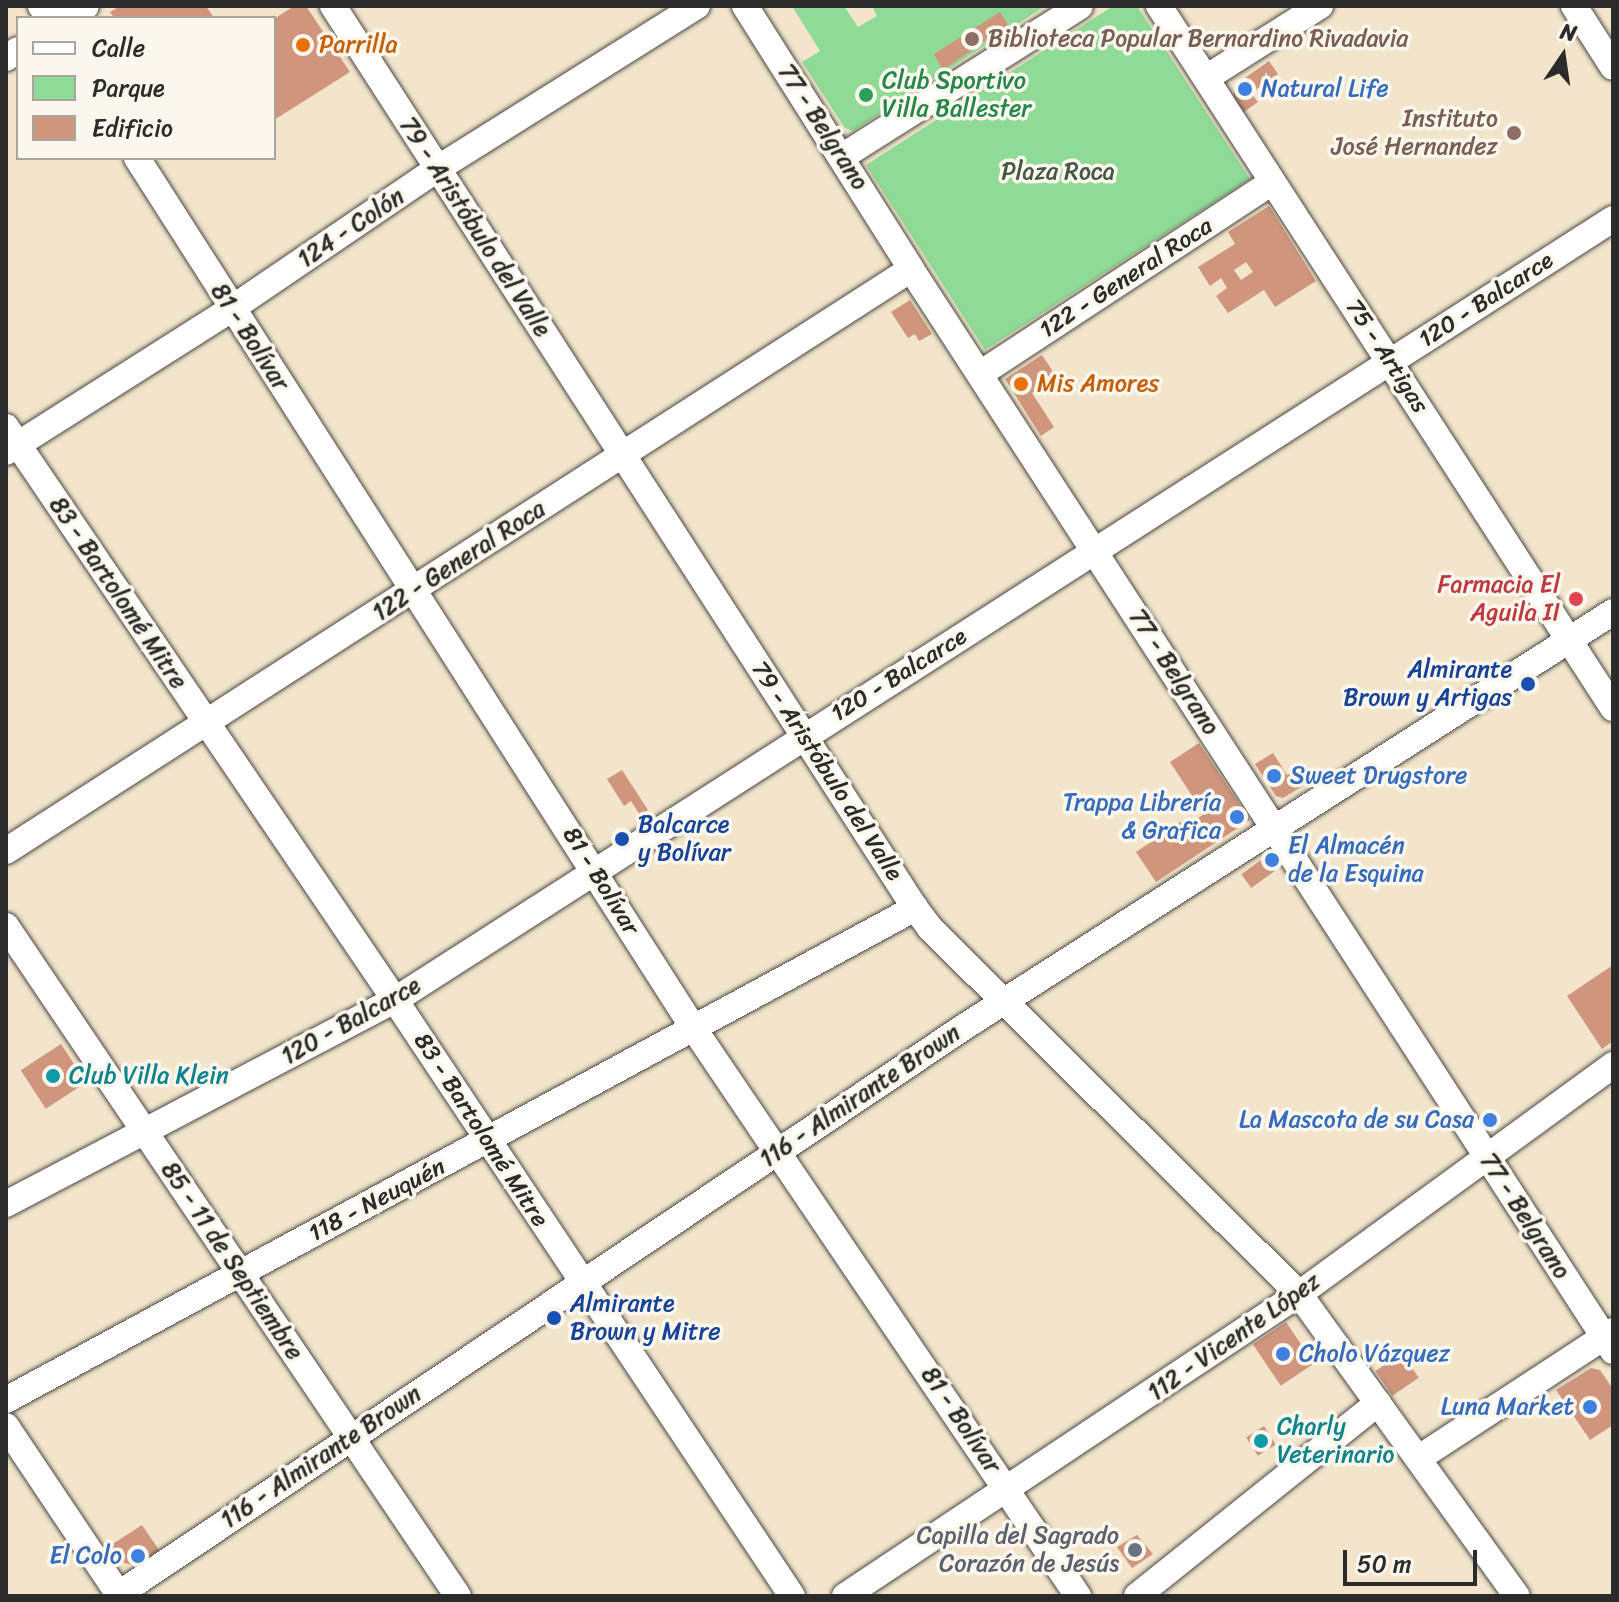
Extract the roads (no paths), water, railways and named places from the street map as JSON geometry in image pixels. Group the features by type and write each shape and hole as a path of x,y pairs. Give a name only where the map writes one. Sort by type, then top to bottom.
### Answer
{"street":[{"name":"79 - Aristóbulo del Valle","path":"333,6 915,908 1004,1002 1299,1294 1517,1596"},
{"name":"124 - Colón","path":"10,441 231,309 437,169 697,6"},
{"name":"77 - Belgrano","path":"745,6 843,156 911,269 1487,1158 1610,1339"},
{"path":"843,156 1080,6"},
{"name":"75 - Artigas","path":"1159,6 1613,708"},
{"path":"1206,78 1320,6"},
{"path":"1574,6 1613,67"},
{"name":"81 - Bolívar","path":"138,160 694,1029 1078,1596"},
{"name":"122 - General Roca","path":"980,374 1272,182"},
{"name":"120 - Balcarce","path":"6,1204 395,1000 1613,219"},
{"name":"122 - General Roca","path":"6,851 911,269"},
{"name":"83 - Bartolomé Mitre","path":"10,441 395,1000 792,1596"},
{"name":"116 - Almirante Brown","path":"119,1595 778,1150 1613,612"},
{"name":"118 - Neuquén","path":"6,1400 915,908"},
{"name":"85 - 11 de Septiembre","path":"6,926 458,1596"},
{"name":"112 - Vicente López","path":"845,1596 1299,1294 1613,1065"},
{"path":"1419,1458 1610,1339"},
{"path":"1137,1596 1378,1403"},
{"path":"6,1426 119,1595"}],"place":[{"name":"Biblioteca Popular Bernardino Rivadavia","path":"972,39"},
{"name":"Parrilla","path":"303,45"},
{"name":"Natural Life","path":"1245,89"},
{"name":"Club Sportivo Villa Ballester","path":"866,95"},
{"name":"Instituto José Hernandez","path":"1514,133"},
{"name":"Mis Amores","path":"1021,384"},
{"name":"Farmacia El Aguila II","path":"1576,599"},
{"name":"Almirante Brown y Artigas","path":"1528,684"},
{"name":"Sweet Drugstore","path":"1274,776"},
{"name":"Trappa Librería & Grafica","path":"1237,817"},
{"name":"Balcarce y Bolívar","path":"622,839"},
{"name":"El Almacén de la Esquina","path":"1272,860"},
{"name":"Club Villa Klein","path":"53,1076"},
{"name":"La Mascota de su Casa","path":"1490,1120"},
{"name":"Almirante Brown y Mitre","path":"554,1318"},
{"name":"Cholo Vázquez","path":"1283,1354"},
{"name":"Luna Market","path":"1590,1407"},
{"name":"Charly Veterinario","path":"1261,1441"},
{"name":"Capilla del Sagrado Corazón de Jesús","path":"1135,1550"},
{"name":"El Colo","path":"138,1556"}],"park label":[{"name":"Plaza Roca","path":"1058,172"}]}
